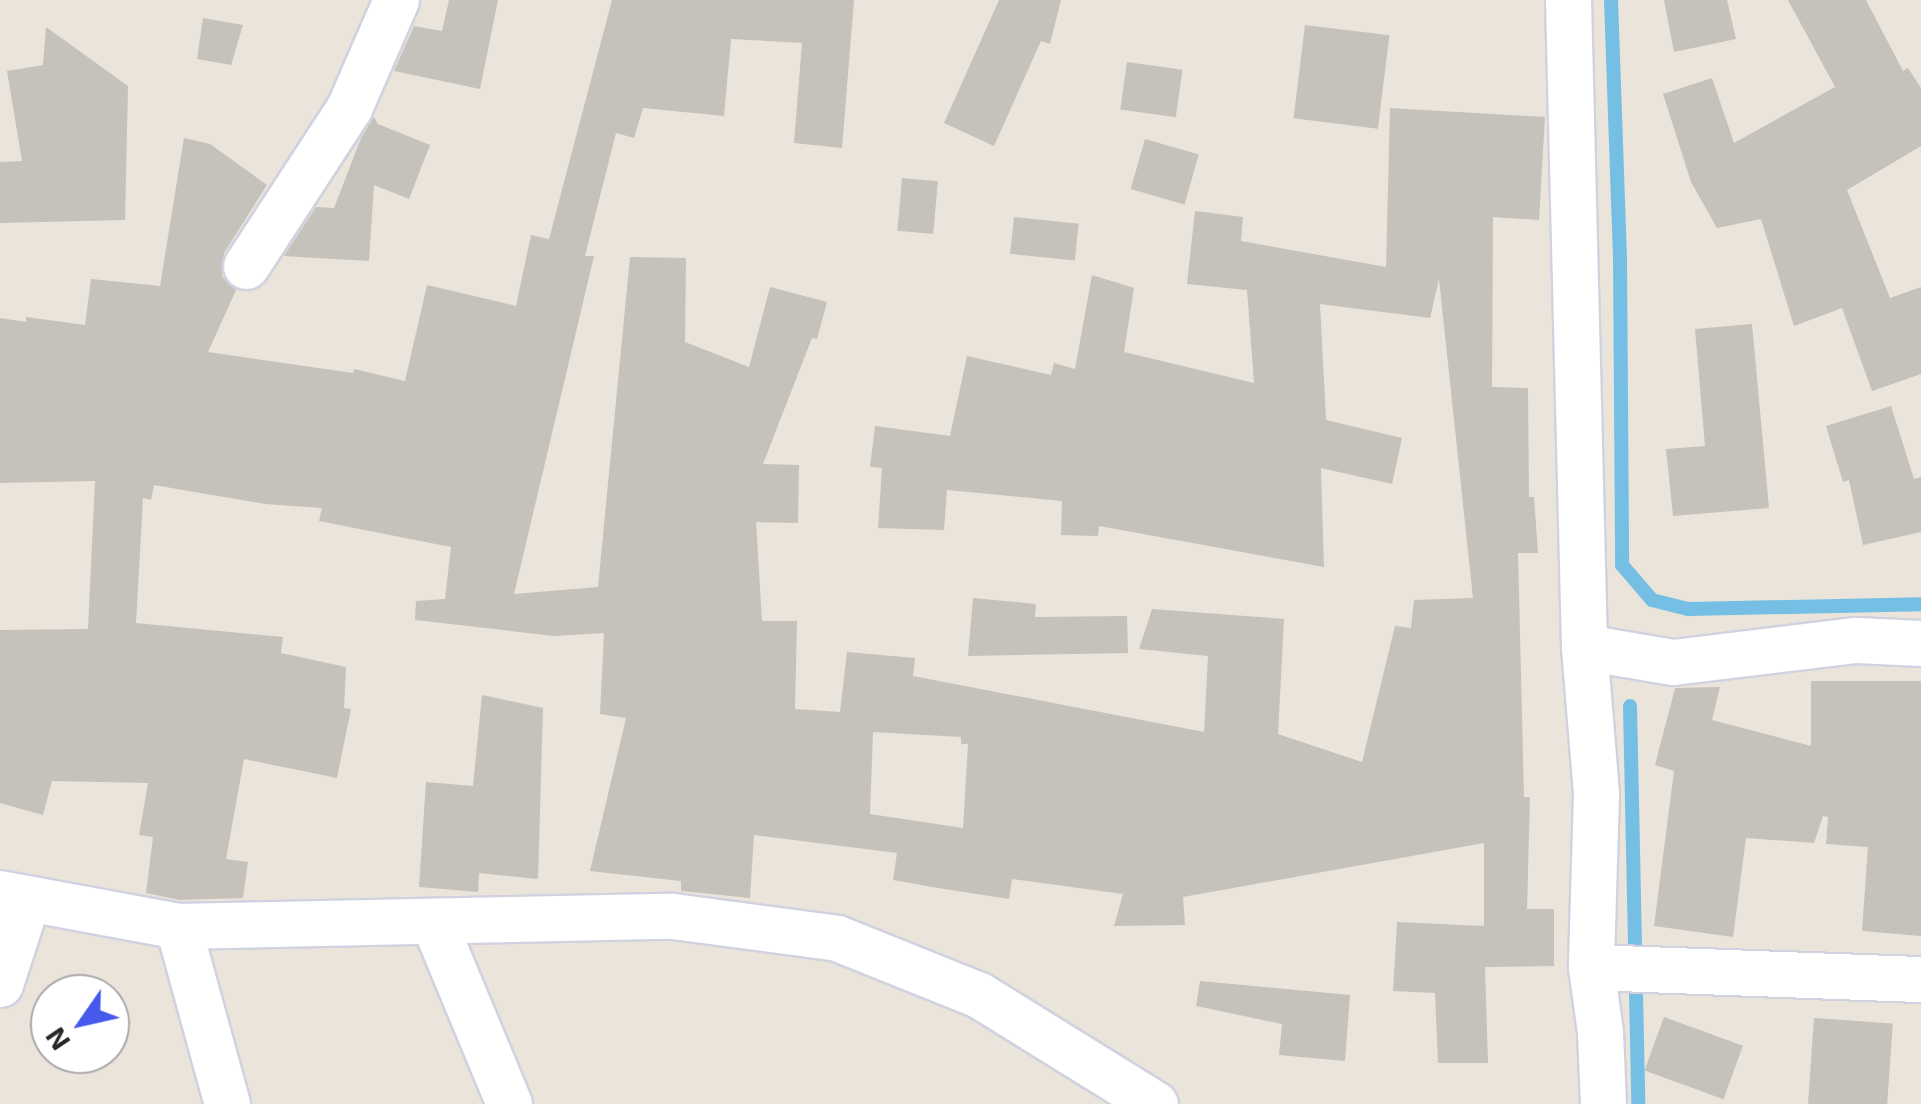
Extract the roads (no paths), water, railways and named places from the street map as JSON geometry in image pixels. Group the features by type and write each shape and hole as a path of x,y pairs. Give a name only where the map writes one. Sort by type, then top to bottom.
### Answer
{"street":[{"path":"246,266 349,108 396,0"},
{"path":"1568,0 1584,647 1607,968 1600,1032 1603,1104"},
{"path":"1584,647 1673,662 1856,640 1921,643"},
{"path":"0,984 14,896 178,926 673,916 837,938 979,995 1155,1104"},
{"path":"433,921 509,1104"},
{"path":"178,926 226,1104"},
{"path":"1607,968 1921,979"}],"waterway":[{"path":"1611,0 1620,257 1622,565 1652,600 1689,609 1921,604"},
{"path":"1630,706 1638,1104"}]}
